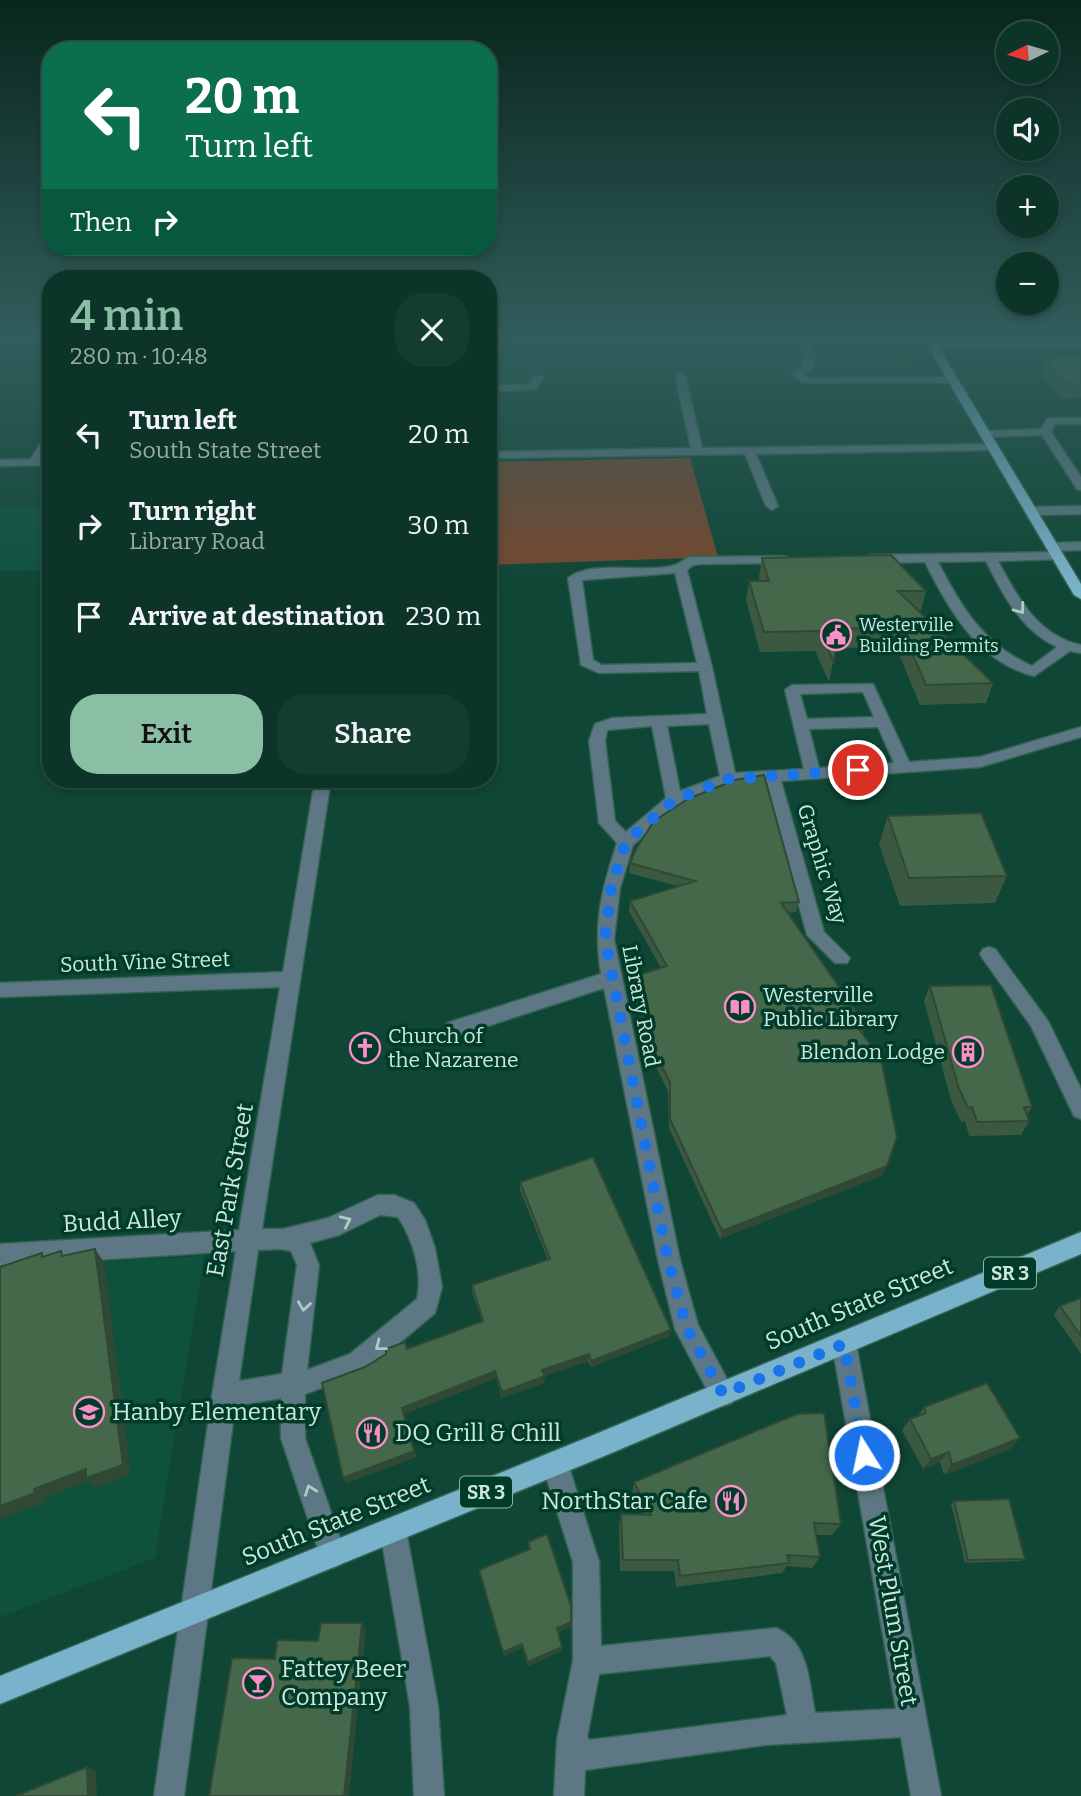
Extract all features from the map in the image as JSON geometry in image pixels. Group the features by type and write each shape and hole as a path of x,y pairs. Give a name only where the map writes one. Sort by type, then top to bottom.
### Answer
{"main road":[{"path":"979,422 1081,595"},
{"name":"South State Street","path":"0,1690 555,1464 1081,1243"}],"street":[{"path":"690,422 697,452"},
{"path":"1045,432 1051,422"},
{"path":"987,435 1045,432"},
{"path":"1045,432 1081,486"},
{"path":"497,455 993,447"},
{"path":"35,462 42,449"},
{"path":"750,451 772,506"},
{"path":"0,463 42,462"},
{"path":"1067,465 1081,465"},
{"path":"1032,511 1081,510"},
{"path":"861,559 990,557 1081,546"},
{"path":"990,557 1023,614 1065,648 1081,649"},
{"path":"705,667 599,669 586,662 575,578 587,574 680,569 689,561 792,559"},
{"path":"930,559 965,625 976,638 997,652 1034,672 1065,648"},
{"path":"680,569 705,667 728,779"},
{"path":"813,772 792,690 869,687 904,768"},
{"path":"715,719 612,723 600,727 597,741 607,823 626,842 674,800 728,779 980,762 1081,732"},
{"path":"659,721 674,800"},
{"path":"800,724 884,722"},
{"name":"Graphic Way","path":"771,775 816,935 841,958"},
{"name":"East Park Street","path":"169,1796 197,1610 224,1396 322,788"},
{"name":"Library Road","path":"626,842 611,888 605,939 611,978 687,1329 723,1394"},
{"path":"989,954 1038,1021 1081,1110"},
{"path":"454,1029 611,978"},
{"name":"South Vine Street","path":"0,990 291,979"},
{"name":"Budd Alley","path":"0,1255 281,1239 331,1228 378,1205 394,1205 406,1210 417,1227 431,1287 427,1304 379,1348 358,1363 293,1385"},
{"path":"281,1239 298,1242 308,1265 293,1385 293,1438 332,1555"},
{"name":"West Plum Street","path":"844,1344 926,1796"},
{"path":"224,1396 293,1385"},
{"path":"555,1464 586,1562 587,1661 572,1740 569,1796"},
{"path":"393,1530 424,1706 429,1796"},
{"path":"587,1661 776,1642 789,1656 804,1729"},
{"path":"572,1740 583,1756 675,1741 913,1722"}],"shaded area":[{"path":"690,458 718,557 497,565 497,462"},
{"path":"0,508 42,508 42,570 0,571"},
{"name":"Hanby Elementary","path":"204,1256 155,1558 0,1617 0,1267"}],"building":[{"name":"Westerville Building Permits","path":"891,555 926,591 898,591 993,683 926,685 901,627 838,629 834,662 819,631 764,632 749,581 769,581 762,558"},
{"name":"Westerville Public Library","path":"764,775 799,902 781,903 866,1026 859,1029 881,1059 897,1137 887,1166 722,1231 670,1119 670,1082 638,1020 648,1016 629,978 667,966 630,901 695,881 630,863 654,821 688,799 735,780"},
{"path":"981,813 1007,876 909,878 888,816"},
{"name":"Blendon Lodge","path":"991,985 1032,1107 1024,1107 1029,1121 977,1122 972,1107 968,1108 958,1086 930,986"},
{"path":"593,1157 671,1330 591,1361 589,1354 542,1370 545,1376 502,1392 495,1371 402,1408 414,1451 343,1478 322,1383 365,1367 386,1354 386,1349 405,1342 407,1349 483,1321 472,1285 550,1259 520,1182"},
{"path":"95,1249 123,1465 86,1478 86,1469 34,1489 35,1493 0,1506 0,1267 42,1253 42,1257 61,1251 62,1256"},
{"path":"1081,1298 1081,1336 1060,1306"},
{"path":"987,1383 1020,1438 952,1465 949,1452 931,1459 910,1419 926,1413 924,1407"},
{"name":"NorthStar Cafe","path":"824,1413 841,1524 814,1523 820,1557 787,1555 789,1563 680,1576 678,1560 623,1560 621,1514 651,1515 634,1482 797,1414"},
{"path":"1009,1499 1025,1559 968,1560 954,1501"},
{"path":"547,1534 571,1606 571,1622 557,1628 562,1647 528,1662 522,1644 503,1652 479,1570 530,1549 528,1542"},
{"path":"321,1623 362,1623 344,1796 209,1796 232,1658 275,1659 277,1640 318,1641"},
{"path":"87,1767 88,1796 16,1796"}],"place":[{"name":"Westerville Building Permits","path":"836,635"},
{"name":"Westerville Public Library","path":"740,1007"},
{"name":"Church of the Nazarene","path":"365,1048"},
{"name":"Blendon Lodge","path":"968,1052"},
{"name":"Hanby Elementary","path":"89,1412"},
{"name":"DQ Grill & Chill","path":"372,1433"},
{"name":"NorthStar Cafe","path":"731,1501"},
{"name":"Fattey Beer Company","path":"258,1683"}],"route":[{"path":"858,770 728,779 674,800 626,842 611,888 605,939 668,1260 687,1329 723,1394 844,1344 864,1455"}]}
